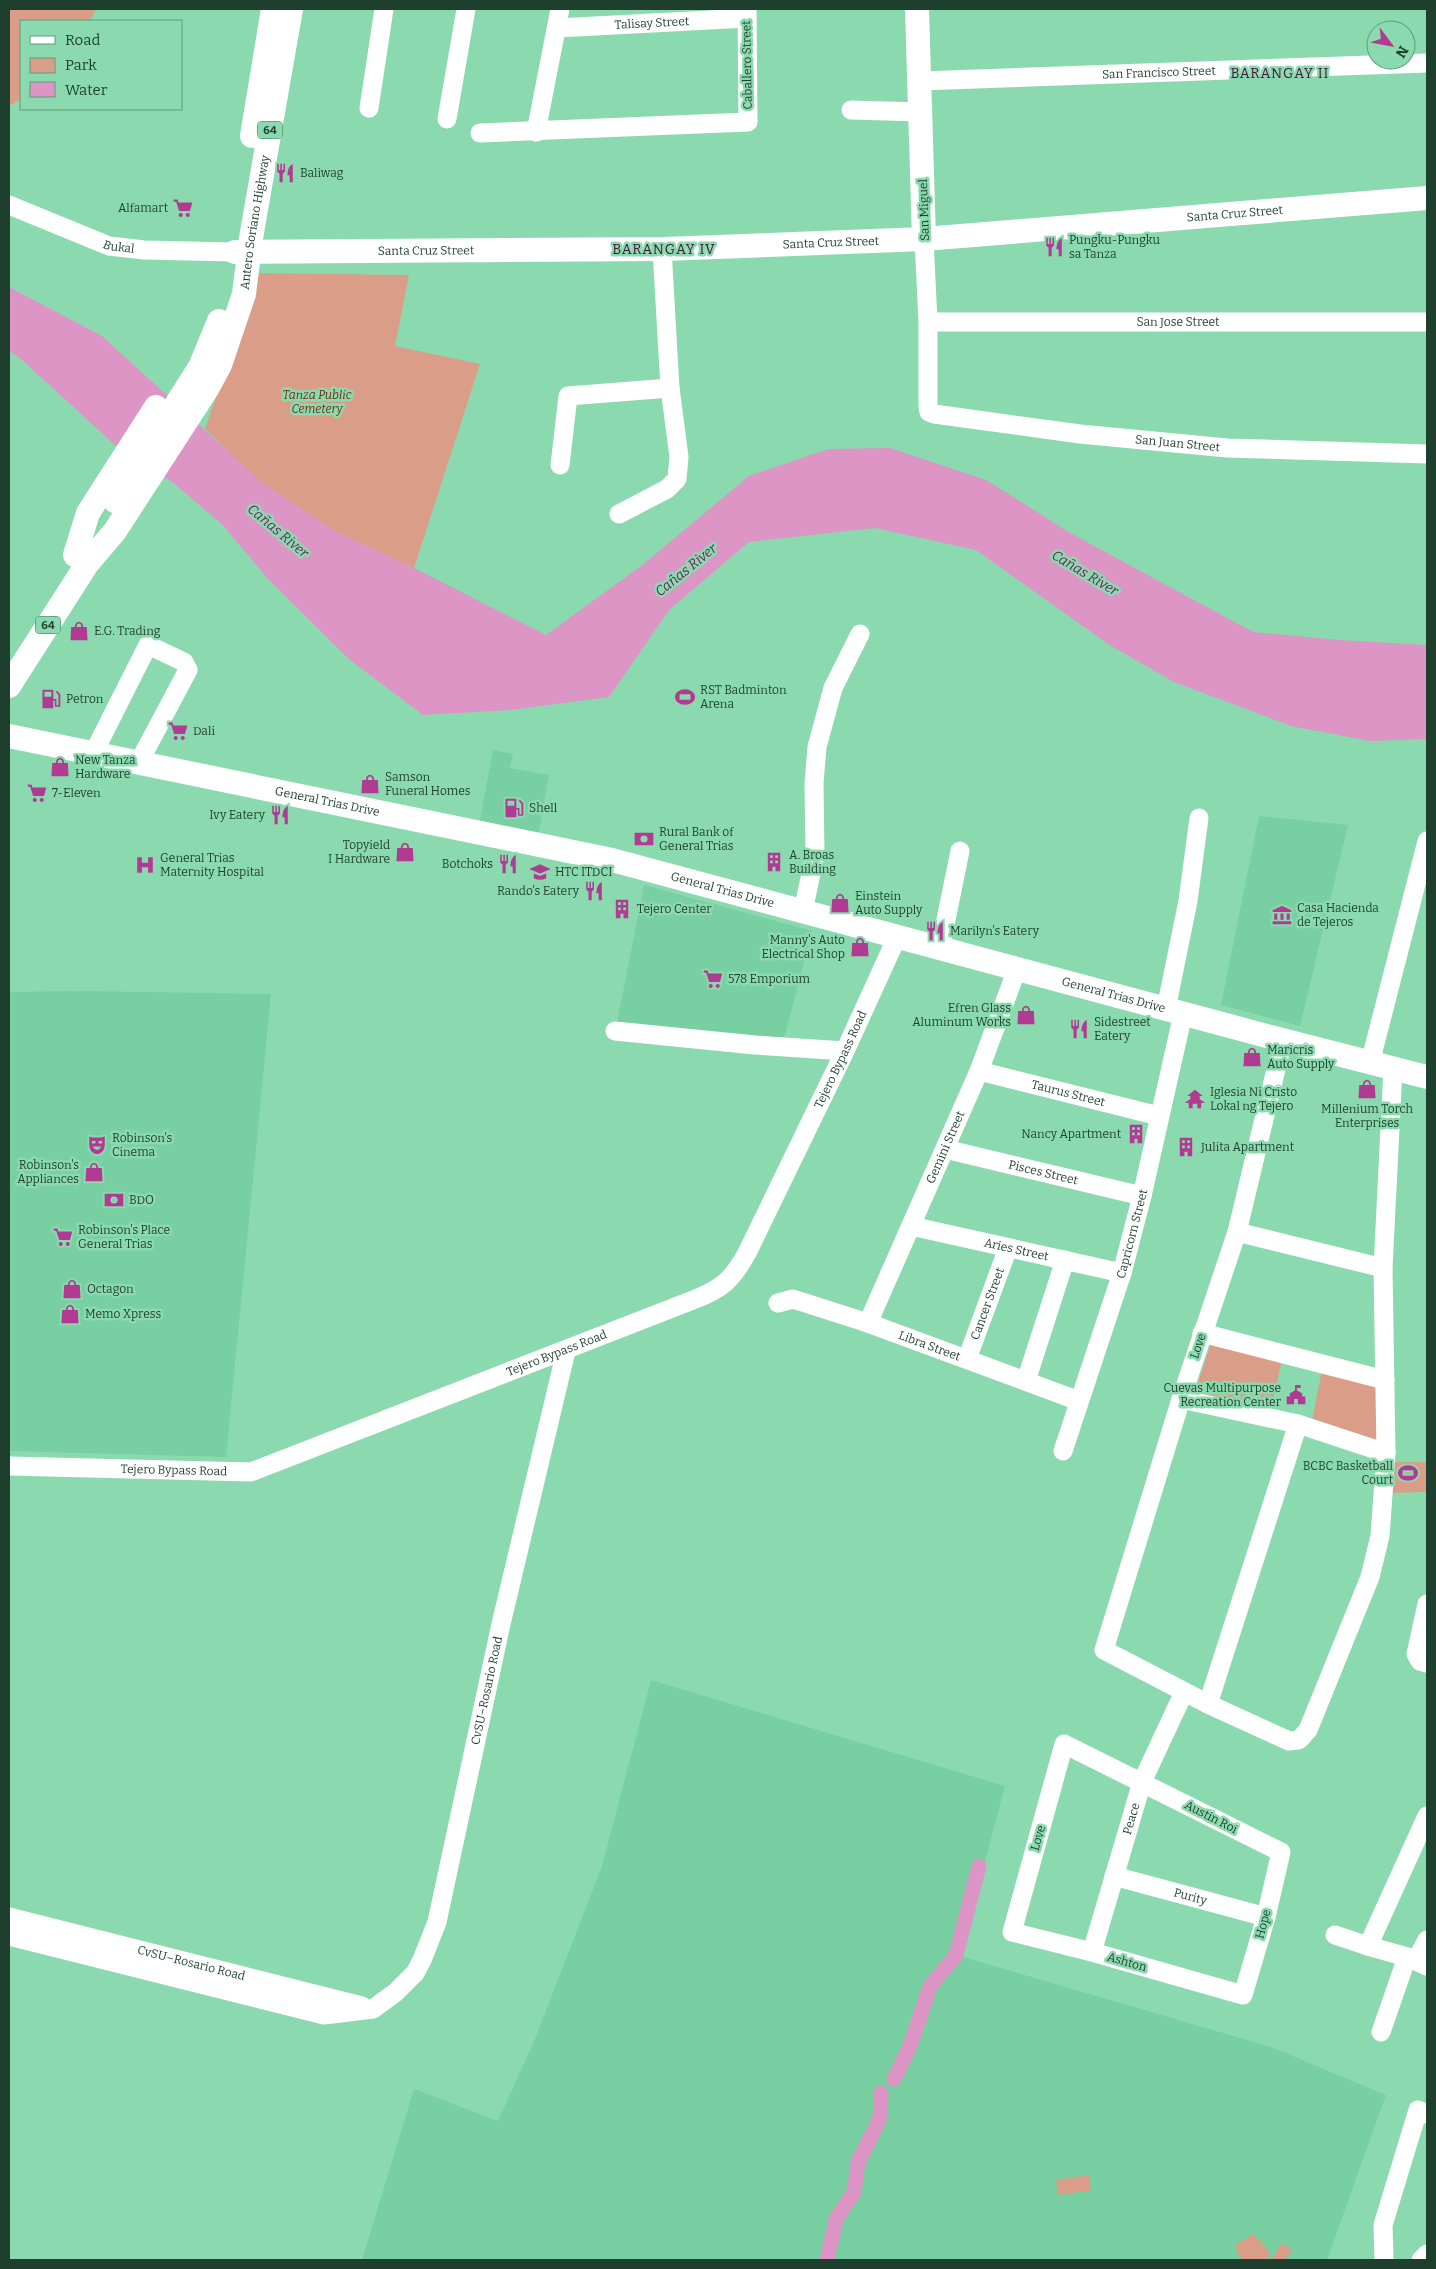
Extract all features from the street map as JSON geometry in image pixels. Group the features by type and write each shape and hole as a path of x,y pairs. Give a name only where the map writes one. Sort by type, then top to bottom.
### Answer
{"main road":[{"name":"Antero Soriano Highway","path":"9,661 107,524 195,377 220,340 244,294 242,252 273,9"},
{"name":"Antero Soriano Highway","path":"242,252 291,9"},
{"name":"San Miguel","path":"917,9 924,239"},
{"name":"Santa Cruz Street","path":"242,252 662,249 924,239 1427,198"},
{"name":"Antero Soriano Highway","path":"9,686 81,560 88,513 118,464 195,377"},
{"name":"General Trias Drive","path":"9,736 612,860 1175,1012 1427,1077"}],"street":[{"path":"369,108 384,9"},
{"path":"447,119 466,9"},
{"path":"480,133 536,132 560,9"},
{"name":"Talisay Street","path":"557,28 747,13"},
{"name":"Caballero Street","path":"536,132 748,122 747,13"},
{"name":"San Francisco Street","path":"920,81 1427,63"},
{"path":"851,110 921,112"},
{"name":"Bukal","path":"9,205 110,246 144,250 242,252"},
{"name":"San Miguel","path":"924,239 928,322 929,412"},
{"path":"619,514 660,493 677,479 679,457 670,388 662,249"},
{"name":"San Jose Street","path":"928,322 1427,322"},
{"path":"560,465 568,396 670,388"},
{"name":"San Juan Street","path":"929,412 1080,434 1227,448 1427,454"},
{"path":"803,912 816,855 814,783 817,747 833,688 860,634"},
{"path":"93,754 148,644 184,662 188,670 138,764"},
{"name":"Capricorn Street","path":"1063,1451 1122,1274 1142,1196 1159,1116 1175,1012 1199,818"},
{"path":"1370,1062 1427,841"},
{"path":"940,948 960,851"},
{"name":"Tejero Bypass Road","path":"9,1466 252,1472 566,1351 699,1298 727,1283 747,1253 846,1051 897,937"},
{"name":"Gemini Street","path":"868,1323 979,1071 1017,969"},
{"path":"615,1031 755,1045 846,1051"},
{"name":"Love","path":"1184,1692 1104,1650 1202,1333 1237,1232 1282,1040"},
{"path":"1184,1692 1289,1741 1299,1740 1308,1730 1370,1577 1380,1536 1386,1453 1383,1268 1393,1068"},
{"name":"Taurus Street","path":"979,1071 1159,1116"},
{"name":"Pisces Street","path":"945,1149 1142,1196"},
{"name":"Aries Street","path":"911,1226 1122,1274"},
{"path":"1237,1232 1383,1268"},
{"name":"Cancer Street","path":"967,1359 1008,1248"},
{"path":"1026,1381 1065,1260"},
{"name":"Libra Street","path":"778,1303 793,1299 868,1323 1079,1401"},
{"path":"1202,1333 1384,1380"},
{"name":"CvSU–Rosario Road","path":"9,1936 324,2015 373,2009 396,1992 415,1973 434,1934 501,1624 566,1351"},
{"path":"1181,1399 1298,1424 1386,1453"},
{"path":"1208,1704 1298,1424"},
{"path":"1427,1604 1416,1654 1420,1661 1427,1663"},
{"name":"Peace","path":"1092,1952 1142,1782 1184,1692"},
{"name":"Love","path":"1012,1932 1064,1744 1142,1782"},
{"name":"Austin Roi","path":"1142,1782 1281,1852"},
{"path":"1368,1946 1427,1816"},
{"name":"Hope","path":"1243,1996 1266,1917 1281,1852"},
{"name":"Purity","path":"1114,1876 1266,1917"},
{"name":"CvSU–Rosario Road","path":"9,1917 373,2009"},
{"name":"Ashton","path":"1012,1932 1092,1952 1243,1996"},
{"path":"1336,1936 1417,1961"},
{"path":"1382,2032 1427,1940"},
{"path":"1384,2260 1383,2225 1418,2110 1427,2114"},
{"path":"1422,2260 1427,2254"}],"shaded area":[{"path":"493,750 513,754 510,768 549,775 538,836 479,825"},
{"name":"Casa Hacienda de Tejeros","path":"1259,816 1348,825 1300,1026 1221,1005"},
{"name":"578 Emporium","path":"644,885 812,931 785,1035 773,1045 616,1028"},
{"path":"80,991 271,994 226,1457 9,1451 9,992"},
{"path":"651,1680 1005,1786 960,1956 1271,2047 1386,2095 1327,2260 362,2260 414,2089 498,2121 535,2039 602,1866"}],"green space":[{"path":"9,9 96,9 90,20 20,20 20,100 9,106"},
{"name":"Tanza Public Cemetery","path":"259,273 409,275 395,346 480,364 414,568 337,532 264,485 205,429"},
{"path":"1211,1343 1282,1360 1270,1413 1194,1395"},
{"path":"1322,1370 1379,1386 1381,1446 1312,1421"},
{"name":"BCBC Basketball Court","path":"1388,1462 1427,1462 1426,1492 1387,1493"},
{"path":"1089,2175 1091,2190 1058,2195 1056,2180"},
{"path":"1254,2234 1270,2253 1267,2260 1241,2260 1235,2245"},
{"path":"1282,2243 1292,2250 1285,2260 1271,2260"}],"water":[{"name":"Cañas River","path":"9,287 102,336 264,484 337,532 414,568 546,635 641,566 749,476 828,449 890,448 986,480 1072,534 1253,632 1339,640 1427,645 1427,739 1370,741 1291,726 1174,682 1108,644 976,550 875,528 749,542 669,610 609,697 511,710 423,715 350,660 267,578 222,524 172,482 116,446 21,359 9,351"}],"waterway":[{"path":"894,2079 910,2046 930,1986 956,1955 979,1866"},
{"path":"827,2260 836,2219 854,2192 858,2162 880,2116 881,2093"}],"place":[{"name":"Baliwag","path":"285,173"},
{"name":"Alfamart","path":"183,208"},
{"name":"Pungku-Pungku sa Tanza","path":"1054,247"},
{"name":"E.G. Trading","path":"79,631"},
{"name":"RST Badminton Arena","path":"685,697"},
{"name":"Petron","path":"51,699"},
{"name":"Dali","path":"178,731"},
{"name":"New Tanza Hardware","path":"60,767"},
{"name":"Samson Funeral Homes","path":"370,784"},
{"name":"7-Eleven","path":"37,793"},
{"name":"Shell","path":"514,808"},
{"name":"Ivy Eatery","path":"280,815"},
{"name":"Rural Bank of General Trias","path":"644,839"},
{"name":"Topyield I Hardware","path":"405,852"},
{"name":"A. Broas Building","path":"774,862"},
{"name":"Botchoks","path":"508,864"},
{"name":"General Trias Maternity Hospital","path":"145,865"},
{"name":"HTC ITDCI","path":"540,872"},
{"name":"Rando's Eatery","path":"594,891"},
{"name":"Einstein Auto Supply","path":"840,903"},
{"name":"Tejero Center","path":"622,909"},
{"name":"Casa Hacienda de Tejeros","path":"1282,915"},
{"name":"Marilyn's Eatery","path":"935,931"},
{"name":"Manny's Auto Electrical Shop","path":"860,947"},
{"name":"578 Emporium","path":"713,979"},
{"name":"Efren Glass Aluminum Works","path":"1026,1015"},
{"name":"Sidestreet Eatery","path":"1079,1029"},
{"name":"Maricris Auto Supply","path":"1252,1057"},
{"name":"Millenium Torch Enterprises","path":"1367,1089"},
{"name":"Iglesia Ni Cristo Lokal ng Tejero","path":"1195,1099"},
{"name":"Nancy Apartment","path":"1136,1134"},
{"name":"Robinson's Cinema","path":"97,1145"},
{"name":"Julita Apartment","path":"1186,1147"},
{"name":"Robinson's Appliances","path":"94,1172"},
{"name":"BDO","path":"114,1200"},
{"name":"Robinson's Place General Trias","path":"63,1237"},
{"name":"Octagon","path":"72,1289"},
{"name":"Memo Xpress","path":"70,1314"},
{"name":"Cuevas Multipurpose Recreation Center","path":"1296,1395"},
{"name":"BCBC Basketball Court","path":"1408,1473"}],"district":[{"name":"BARANGAY II","path":"1280,73"},
{"name":"BARANGAY IV","path":"664,249"}]}
